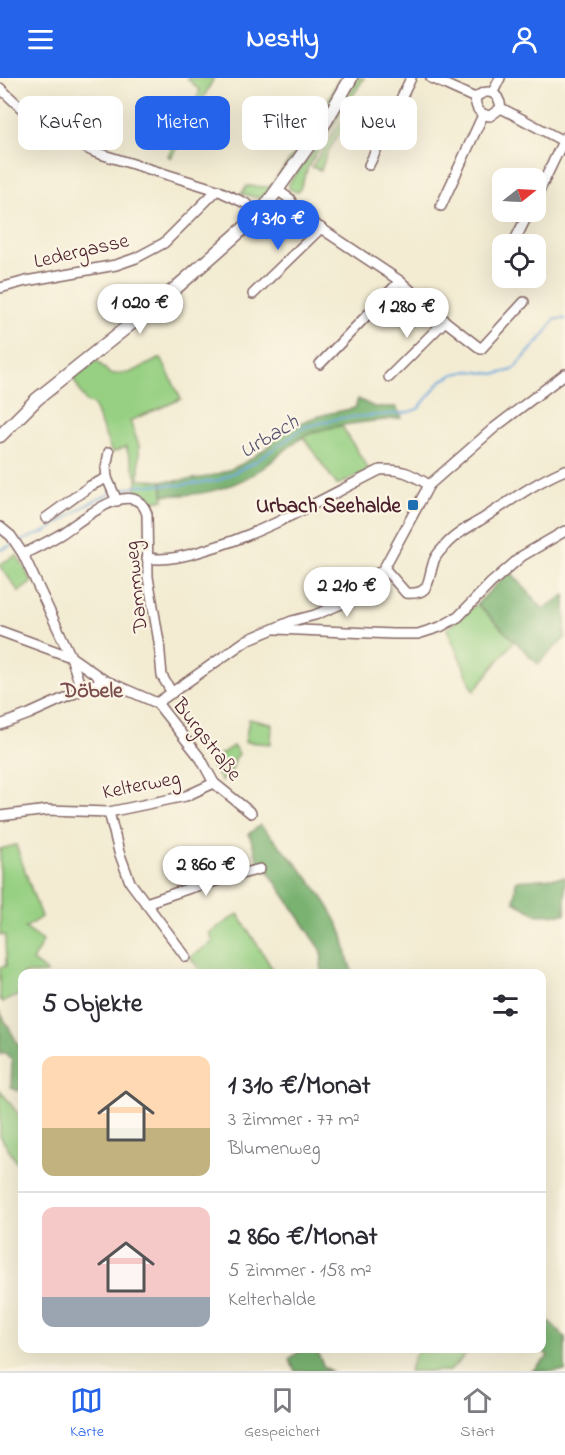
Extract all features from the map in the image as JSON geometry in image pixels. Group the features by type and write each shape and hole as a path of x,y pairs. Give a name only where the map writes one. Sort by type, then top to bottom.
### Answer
{"street":[{"path":"0,436 37,399 177,287 260,214 326,121 351,78"},
{"path":"369,165 411,78"},
{"path":"431,78 475,98"},
{"path":"493,92 500,78"},
{"path":"0,88 37,123 94,152 217,190 245,203 260,214"},
{"path":"475,98 487,91 493,92 498,95 501,108"},
{"path":"475,98 478,111 483,115 490,116 501,108"},
{"path":"501,108 564,140 546,177"},
{"path":"441,206 483,115"},
{"name":"Ledergasse","path":"0,288 26,281 116,265 136,258 164,243 217,190"},
{"path":"277,190 290,199 295,211 400,281 481,349 524,302"},
{"path":"253,294 321,228"},
{"path":"320,364 400,281"},
{"path":"389,377 445,321"},
{"path":"157,703 247,640 341,604 363,588 384,568 429,485 494,428 565,374"},
{"path":"21,551 61,534 106,504 112,490 106,468 109,452"},
{"path":"147,558 164,560 233,542 288,518 380,470 397,469 413,474 429,485"},
{"path":"384,568 406,593 416,594 424,591 429,582 433,561 444,546 529,489 565,470"},
{"path":"46,518 90,486 112,490"},
{"name":"Dammweg","path":"112,490 137,500 144,505 147,514 148,577 162,676 172,693"},
{"path":"0,527 21,551 71,657 81,689"},
{"path":"275,629 418,634 440,627 458,616 522,555 565,531"},
{"name":"Burgstraße","path":"0,631 71,657 104,680 157,703 201,759 214,783 251,813"},
{"path":"0,725 104,680"},
{"name":"Kelterweg","path":"0,816 48,810 109,812 186,796 214,783"},
{"path":"109,812 119,852 130,882 186,957"},
{"path":"146,903 260,869"}],"green space":[{"path":"187,78 214,78 204,96 198,96 200,91"},
{"path":"340,78 347,78 328,113 328,99"},
{"path":"358,78 364,78 353,96 348,96"},
{"path":"340,109 340,116 328,135 328,130"},
{"path":"340,123 340,132 327,153 321,170 312,167 323,150 328,150 328,142"},
{"path":"171,150 175,150 171,158 168,156"},
{"path":"297,150 300,150 266,196 260,198 241,194 247,186 270,187"},
{"path":"314,150 319,150 308,167 300,189 297,192 289,189 289,183"},
{"path":"161,358 181,399 130,421 139,446 139,480 162,481 164,500 148,501 136,492 137,478 126,447 112,453 93,404 86,402 73,378 96,360 110,374 129,373"},
{"path":"358,399 374,407 396,407 402,418 351,424 314,432 298,440 263,468 240,481 203,493 163,495 162,481 190,480 241,465 290,428 316,417 355,408"},
{"path":"342,426 369,470 337,485 303,437 322,429"},
{"path":"17,555 32,582 19,592 0,566"},
{"path":"510,571 543,609 565,595 565,638 538,664 477,604"},
{"path":"477,604 514,641 474,691 447,629"},
{"path":"249,719 272,724 271,744 245,742"},
{"path":"233,746 239,754 232,770 221,781 209,762"},
{"path":"260,825 317,889 342,933 351,969 321,969 322,951 264,862 259,863 249,834"},
{"path":"16,845 41,917 25,928 43,941 32,961 43,969 18,969 18,996 3,1002 0,999 0,967 6,966 5,935 0,935 0,849"},
{"path":"565,877 565,914 538,915 514,902 516,881"},
{"path":"238,914 272,969 199,969 190,957 213,942 209,933"},
{"path":"0,1012 18,1044 18,1091 11,1087 12,1060 4,1052 0,1055"},
{"path":"0,1090 18,1114 18,1165 0,1136"},
{"path":"546,1318 565,1337 565,1371 532,1371 548,1357 546,1353"},
{"path":"297,1353 318,1353 324,1367 331,1371 295,1371 289,1359"},
{"path":"416,1353 467,1353 450,1371 409,1371"}],"waterway":[{"name":"Urbach","path":"116,491 143,485 182,485 217,481 255,462 305,427 340,418 405,413 418,409 441,381 454,374 469,371 496,374 513,370 555,319 565,319"},
{"name":"Urbach","path":"18,542 47,531 83,507 111,493"},
{"name":"Urbach","path":"0,550 13,545"}],"place":[{"name":"Urbach Seehalde","path":"413,505"}],"district":[{"name":"Döbele","path":"92,689"}]}
